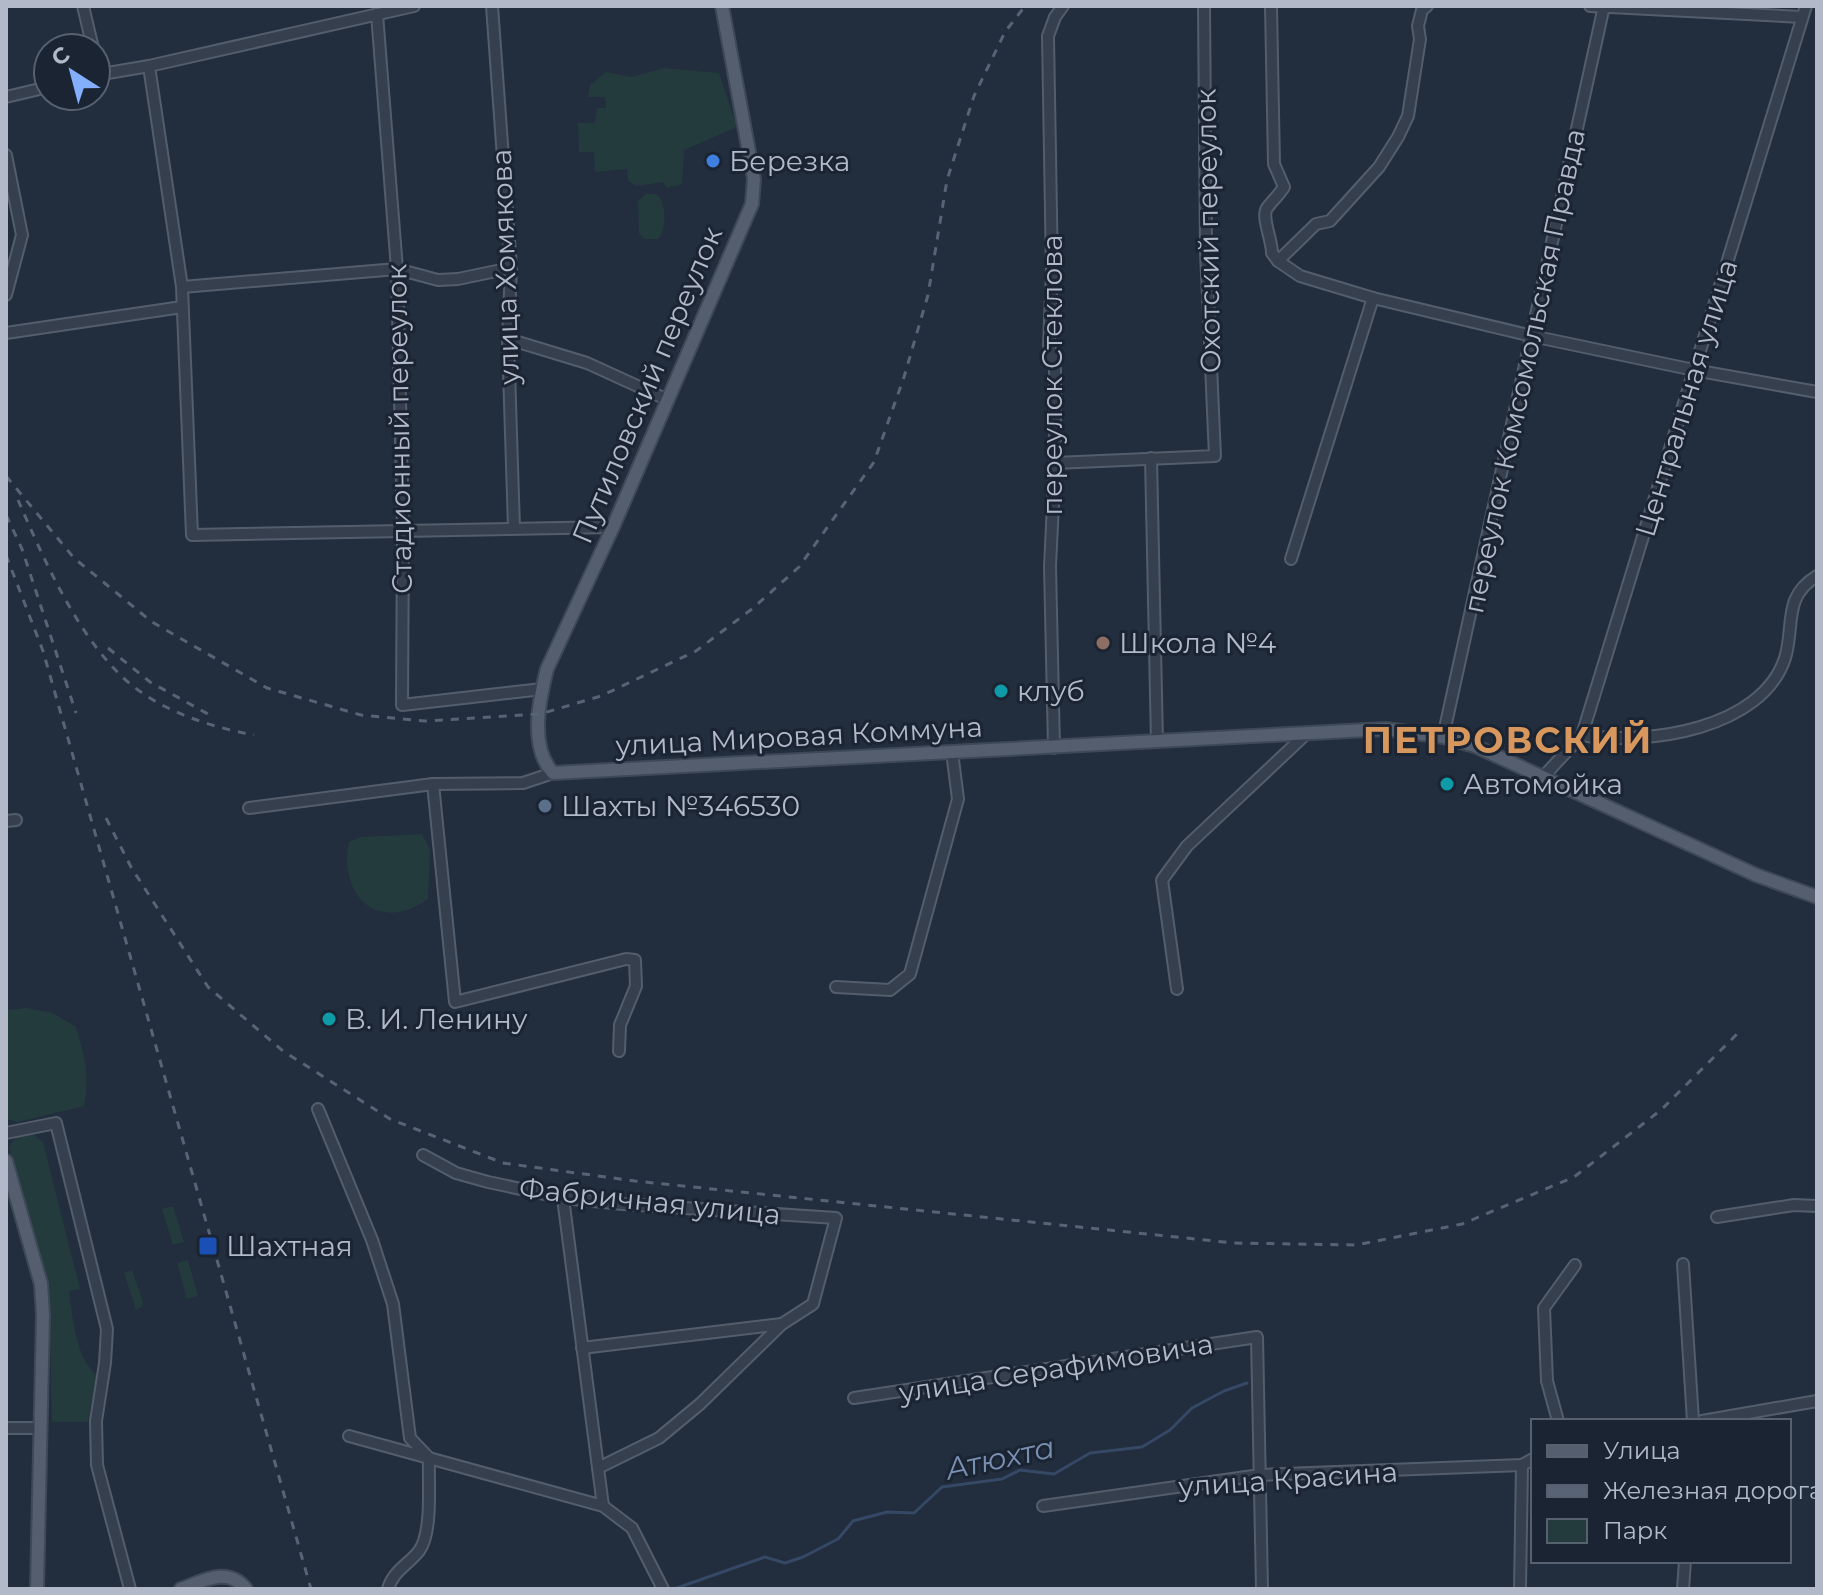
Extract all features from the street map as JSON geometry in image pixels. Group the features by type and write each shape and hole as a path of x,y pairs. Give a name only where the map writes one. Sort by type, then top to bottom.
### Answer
{"main road":[{"name":"Путиловский переулок","path":"553,773 539,748 542,689 547,669 613,527 752,204 754,179 722,6"},
{"name":"улица Мировая Коммуна","path":"553,773 1386,729 1443,737 1475,746 1756,875 1817,897"},
{"path":"6,1161 41,1284 43,1337 37,1589"},
{"path":"181,1589 219,1575 231,1576 246,1589"}],"street":[{"path":"83,6 89,32"},
{"path":"112,72 414,6"},
{"name":"улица Хомякова","path":"492,6 511,268 508,339 514,528"},
{"name":"переулок Стеклова","path":"1054,748 1050,566 1055,370 1049,345 1052,272 1048,36 1063,6"},
{"name":"Охотский переулок","path":"1151,458 1215,456 1206,252 1204,6"},
{"path":"1271,6 1274,164 1284,187 1266,209 1264,219 1272,237 1272,253 1278,261 1300,276 1373,298 1532,336 1817,392"},
{"path":"1278,261 1316,224 1330,221 1379,167 1398,137 1408,116 1420,39 1418,26 1422,10 1427,6"},
{"path":"1590,6 1804,11"},
{"name":"переулок Комсомольская Правда","path":"1443,737 1604,6"},
{"name":"Центральная улица","path":"1543,777 1582,735 1804,11"},
{"name":"Стадионный переулок","path":"377,14 397,269 403,529 402,705 542,689"},
{"path":"149,66 182,287 192,535 613,527"},
{"path":"6,97 32,91"},
{"path":"6,155 22,235 6,295"},
{"path":"182,287 397,269 438,280 458,279 511,268"},
{"path":"1291,559 1373,298"},
{"path":"6,333 182,307"},
{"path":"508,339 587,363 668,400"},
{"path":"1055,463 1151,458 1157,742"},
{"path":"1582,735 1606,739 1693,729 1725,719 1771,688 1786,656 1791,607 1805,583 1817,576"},
{"path":"1177,989 1162,880 1187,846 1305,735"},
{"path":"836,987 890,990 910,974 958,799 952,752"},
{"name":"улица Мировая Коммуна","path":"249,808 433,784 523,783 553,773"},
{"path":"433,784 455,1002 626,959 635,960 636,986 620,1025 619,1051"},
{"path":"318,1109 372,1240 393,1304 410,1438 429,1458 428,1529 421,1549 391,1578 388,1589"},
{"path":"6,1133 56,1123 107,1329 96,1421 97,1465 130,1589"},
{"name":"Фабричная улица","path":"423,1155 456,1173 563,1198 836,1218 813,1304 782,1324"},
{"path":"563,1198 603,1506"},
{"path":"1717,1217 1794,1205 1817,1206"},
{"path":"1683,1264 1693,1419"},
{"path":"1557,1419 1547,1381 1544,1308 1575,1265"},
{"path":"582,1348 782,1324"},
{"path":"598,1468 659,1438 700,1404 782,1324"},
{"name":"улица Серафимовича","path":"854,1398 1257,1337 1260,1475"},
{"path":"1714,1419 1817,1401"},
{"path":"6,1428 39,1428"},
{"path":"349,1436 603,1506 632,1528 663,1589"},
{"name":"улица Красина","path":"1043,1506 1260,1475 1522,1465 1531,1460"},
{"path":"1520,1589 1522,1465"},
{"path":"1260,1475 1262,1589"},
{"path":"1683,1589 1685,1563"}],"green space":[{"path":"664,68 719,73 737,127 684,150 682,184 667,188 663,182 637,186 628,181 627,169 595,172 594,152 579,152 578,123 595,123 597,108 606,108 605,97 588,97 590,85 606,72 631,77"},
{"path":"646,194 656,194 664,209 664,222 658,239 644,239 639,233 638,201"},
{"path":"422,834 430,850 428,899 410,909 393,913 379,911 366,904 356,893 350,879 347,862 349,842 361,837"},
{"path":"27,1008 53,1013 76,1027 86,1066 87,1084 84,1106 17,1122 6,1119 6,1010"},
{"path":"32,1133 43,1142 80,1289 69,1291 79,1347 96,1375 88,1422 52,1422 49,1288 9,1148 18,1137"},
{"path":"173,1206 184,1242 173,1245 162,1209"},
{"path":"188,1260 198,1296 187,1299 177,1263"},
{"path":"132,1270 143,1302 142,1307 136,1310 124,1273"}],"waterway":[{"name":"Атюхта","path":"674,1589 765,1557 785,1563 803,1557 838,1539 853,1521 887,1512 914,1513 942,1487 1002,1479 1020,1470 1054,1474 1090,1453 1142,1447 1170,1430 1192,1408 1247,1383"}],"railway":[{"path":"6,476 74,558 152,622 267,688 361,715 425,721 540,714 601,696 696,651 752,609 799,567 874,462 928,295 947,180 974,96 1005,32 1025,6"},
{"path":"18,500 66,601 97,649 115,669 134,687 176,712 254,735"},
{"path":"6,515 22,549 76,713"},
{"path":"6,555 43,651 311,1589"},
{"path":"108,648 150,682 208,714"},
{"path":"106,818 131,867 208,987 283,1051 390,1119 503,1163 635,1181 1234,1243 1356,1245 1462,1224 1574,1177 1661,1110 1738,1033"}],"place":[{"name":"Березка","path":"713,161"},
{"name":"Школа №4","path":"1103,643"},
{"name":"клуб","path":"1001,691"},
{"name":"Автомойка","path":"1447,784"},
{"name":"Шахты №346530","path":"545,806"},
{"name":"В. И. Ленину","path":"329,1019"},
{"name":"Шахтная","path":"208,1246"}],"district":[{"name":"ПЕТРОВСКИЙ","path":"1508,740"}]}
